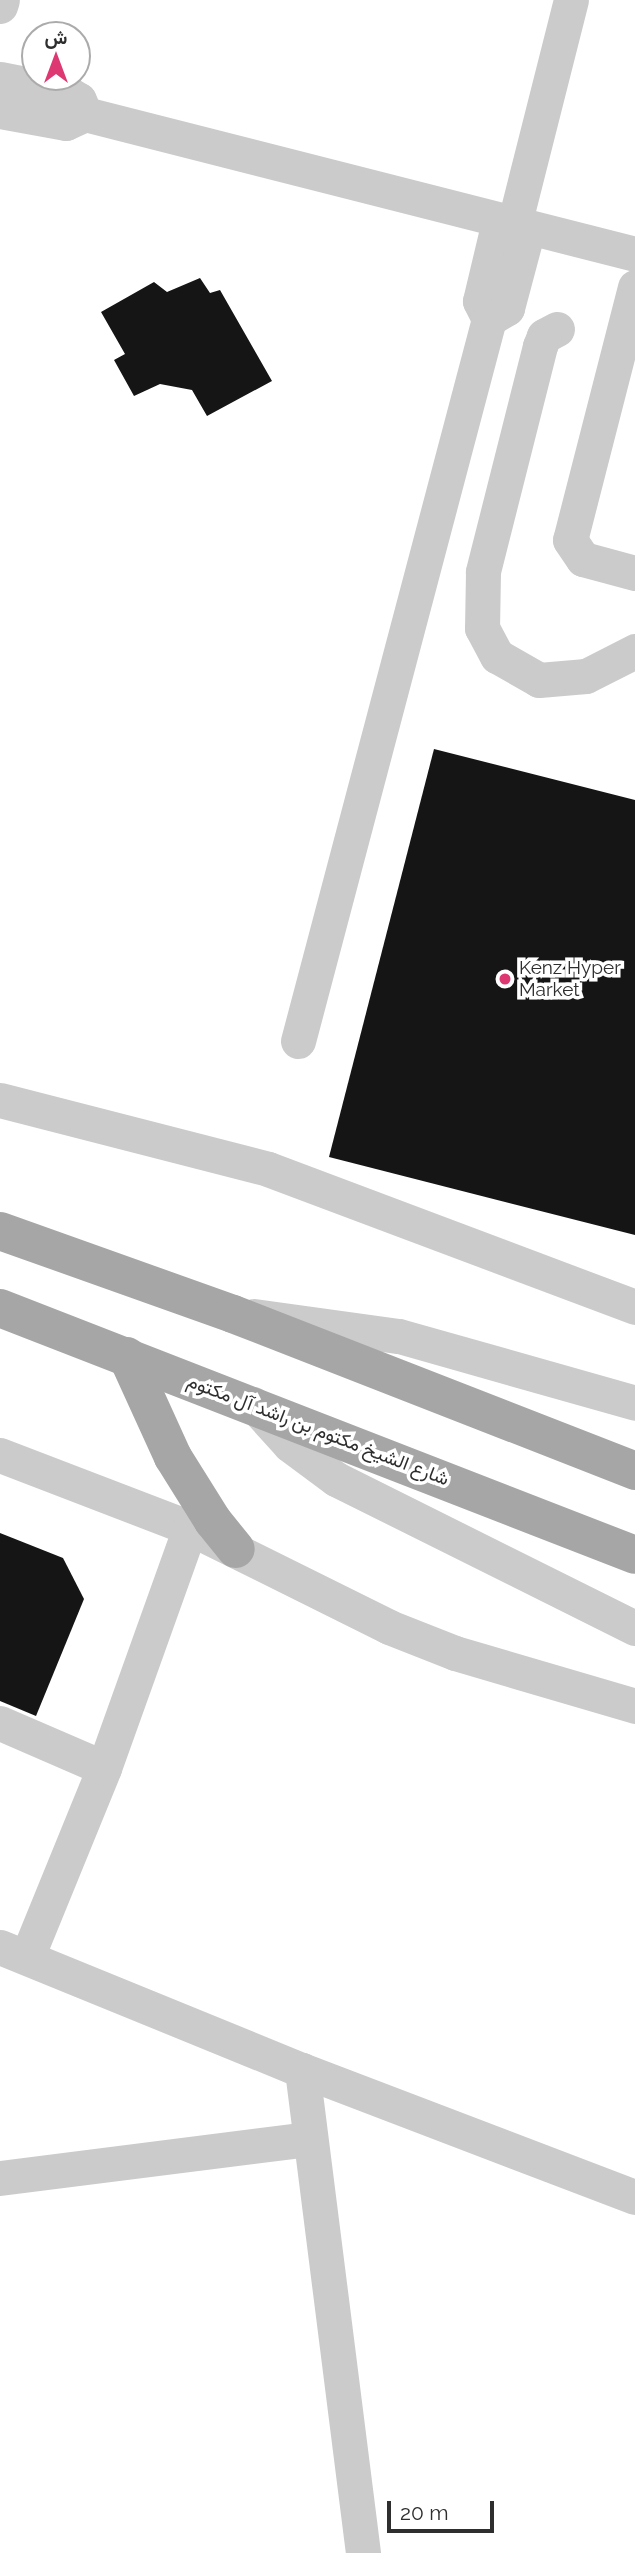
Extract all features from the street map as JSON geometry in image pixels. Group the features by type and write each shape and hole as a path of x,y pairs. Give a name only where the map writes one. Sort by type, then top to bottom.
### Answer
{"main road":[{"path":"0,1231 233,1314 635,1471"},
{"name":"شارع الشيخ مكتوم بن راشد آل مكتوم","path":"0,1308 253,1404 635,1555"},
{"path":"127,1356 173,1457 213,1521 236,1549"}],"street":[{"path":"0,6 2,0"},
{"path":"298,1041 489,319 507,308 514,225 571,0"},
{"path":"0,79 66,92 79,100 85,114"},
{"path":"0,111 66,123 85,114 635,254"},
{"path":"635,287 624,377 570,540 583,559 635,573"},
{"path":"557,330 544,336 540,346 483,572 482,628 498,656 538,680 586,676 635,651"},
{"path":"0,1100 268,1169 635,1307"},
{"path":"233,1314 321,1322 399,1336 635,1403"},
{"path":"253,1404 290,1445 336,1479 635,1628"},
{"path":"0,1455 190,1528 389,1627 455,1653 635,1706"},
{"path":"190,1528 104,1768 13,1952 302,2070 635,2197"},
{"path":"0,1723 104,1768"},
{"path":"302,2070 308,2139 363,2553"},
{"path":"0,2178 308,2139"}],"building":[{"path":"200,278 210,293 220,290 272,381 207,416 192,390 160,384 134,396 114,360 125,354 101,312 154,282 167,292"},
{"name":"Kenz Hyper Market","path":"434,749 635,800 635,1235 329,1157"},
{"path":"0,1533 63,1558 84,1599 36,1716 0,1701"}],"place":[{"name":"Kenz Hyper Market","path":"505,979"}]}
